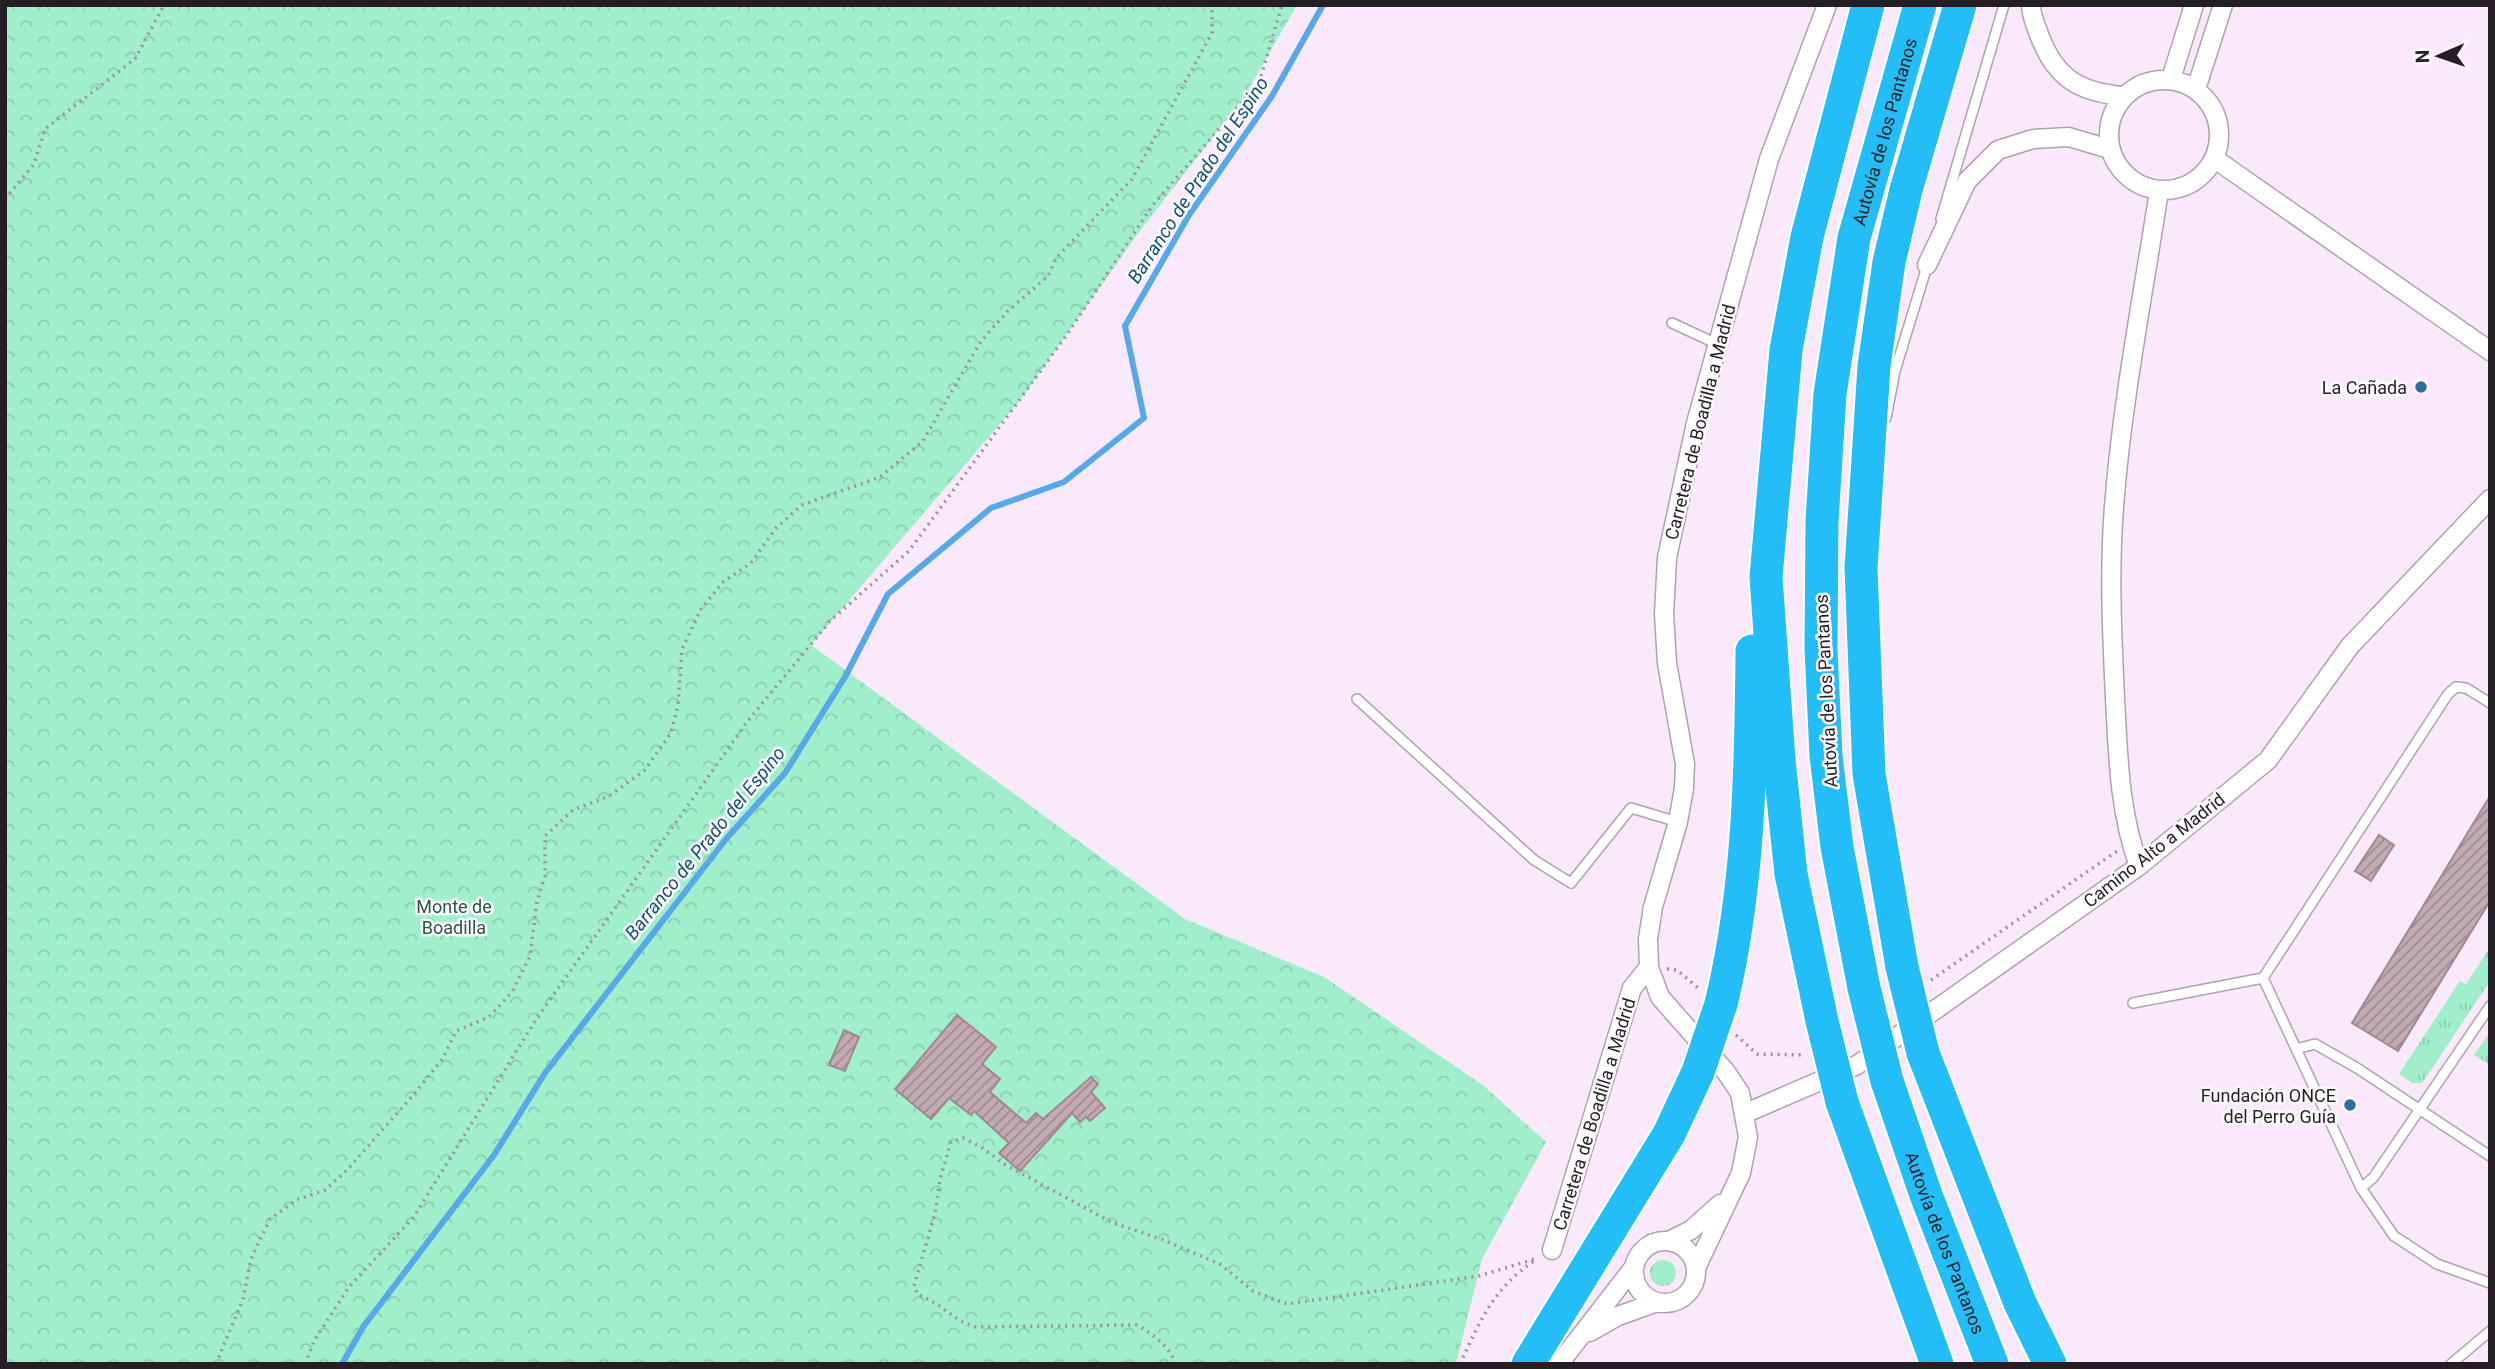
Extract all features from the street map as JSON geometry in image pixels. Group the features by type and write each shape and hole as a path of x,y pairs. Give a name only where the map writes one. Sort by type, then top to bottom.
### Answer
{"highway":[{"path":"1868,5 1807,237 1786,350 1766,577 1791,874 1822,1021 1842,1102 1937,1364"},
{"name":"Autovía de los Pantanos","path":"1920,5 1854,238 1830,394 1822,521 1821,649 1826,756 1837,846 1864,988 1887,1081 1926,1195 1992,1364"},
{"path":"1960,5 1906,190 1889,262 1874,366 1861,568 1869,774 1902,967 1945,1146 1984,1259 2026,1364"},
{"path":"1528,1364 1668,1134 1698,1072 1721,1004 1735,938 1741,892 1752,707 1753,621 1766,577"},
{"path":"1923,1054 2015,1290 2050,1364"}],"street":[{"name":"Carretera de Boadilla a Madrid","path":"1545,1254 1632,988 1649,967 1648,939 1653,908 1678,822 1685,764 1667,663 1664,614 1667,558 1677,501 1717,344 1769,159 1827,5"},
{"path":"2031,5 2048,57 2068,79 2092,93 2122,96"},
{"path":"2171,79 2194,5"},
{"path":"2196,89 2223,5"},
{"path":"2171,79 2196,89 2211,105 2219,127 2215,159 2205,173 2185,187 2159,191 2139,186 2123,173 2109,149 2109,122 2122,96 2144,82 2171,79"},
{"path":"1927,265 1967,181 1998,150 2033,139 2069,137 2109,149"},
{"path":"2215,159 2490,351"},
{"path":"2139,866 2125,818 2118,755 2112,630 2113,509 2128,384 2159,191"},
{"name":"Camino Alto a Madrid","path":"1746,1113 1857,1065 2139,866 2269,760 2350,646 2490,499"},
{"path":"1574,1345 1618,1316 1657,1302 1667,1303 1685,1296 1695,1278 1696,1268 1733,1188 1745,1155 1746,1113 1740,1093 1726,1072 1660,997 1649,967"},
{"path":"1559,1364 1634,1267 1646,1247 1669,1241 1690,1230 1710,1215 1733,1188"},
{"path":"1669,1241 1690,1253 1696,1268"},
{"path":"1634,1267 1637,1285 1657,1302"}],"lane":[{"path":"1885,424 1895,371 2004,5"},
{"path":"1672,323 1717,344"},
{"path":"1861,568 1880,451"},
{"path":"2133,1003 2263,978 2448,694 2456,687 2466,688 2490,703"},
{"path":"1357,698 1534,860 1571,883 1631,808 1678,822"},
{"path":"2263,978 2361,1188 2395,1236 2437,1264 2490,1283"},
{"path":"2361,1188 2373,1178 2490,1006"},
{"path":"2296,1049 2315,1044 2490,1156"},
{"path":"2451,1364 2490,1331"}],"path":[{"path":"5,199 34,164 45,129 135,59 164,5"},
{"path":"216,1364 243,1299 251,1259 270,1219 296,1200 325,1190 416,1092 443,1058 456,1031 489,1017 512,992 530,956 537,901 545,876 545,836 573,810 609,796 644,772 671,733 678,705 682,649 701,609 723,582 751,563 776,528 802,505 880,477 923,441 981,341 1008,311 1048,276 1057,257 1132,179 1212,33 1212,5"},
{"path":"305,1364 314,1340 349,1287 413,1218 537,1018 747,722 830,621 909,551 1066,336 1152,206 1259,83 1282,5"},
{"path":"1176,1364 1171,1353 1155,1336 1137,1325 976,1327 963,1323 936,1301 918,1296 914,1286 935,1214 940,1179 951,1142 963,1138 1004,1164 1113,1223 1161,1239 1220,1265 1253,1291 1287,1304 1479,1276 1545,1254"},
{"path":"1460,1364 1485,1308 1517,1272 1545,1254"}],"green space":[{"name":"Monte de Boadilla","path":"5,5 1297,5 1244,97 1136,236 1022,398 811,645 1185,919 1324,977 1484,1086 1546,1142 1482,1259 1456,1364 5,1364"},
{"path":"2489,949 2490,981 2425,1079 2421,1083 2412,1083 2399,1074 2460,981 2466,984"},
{"path":"2490,1032 2490,1065 2474,1055"},
{"path":"1663,1260 1672,1264 1676,1273 1672,1282 1663,1286 1654,1282 1650,1273 1654,1264"}],"building":[{"path":"2490,796 2490,901 2398,1051 2352,1023"},
{"path":"2379,835 2394,845 2371,881 2355,871"},
{"path":"957,1015 996,1047 982,1064 1000,1079 990,1092 1026,1123 1036,1113 1043,1119 1091,1077 1098,1084 1091,1092 1105,1108 1090,1121 1086,1117 1080,1122 1072,1113 1020,1171 999,1153 1009,1143 974,1111 971,1115 949,1098 931,1119 895,1089"},
{"path":"844,1030 859,1037 845,1071 829,1065"}],"waterway":[{"name":"Barranco de Prado del Espino","path":"342,1364 363,1327 494,1155 545,1073 726,839 785,773 845,677 888,594 991,508 1064,482 1144,418 1125,326 1189,215 1272,96 1323,5"}],"place":[{"name":"La Cañada","path":"2421,387"},
{"name":"Fundación ONCE del Perro Guía","path":"2350,1105"}]}
